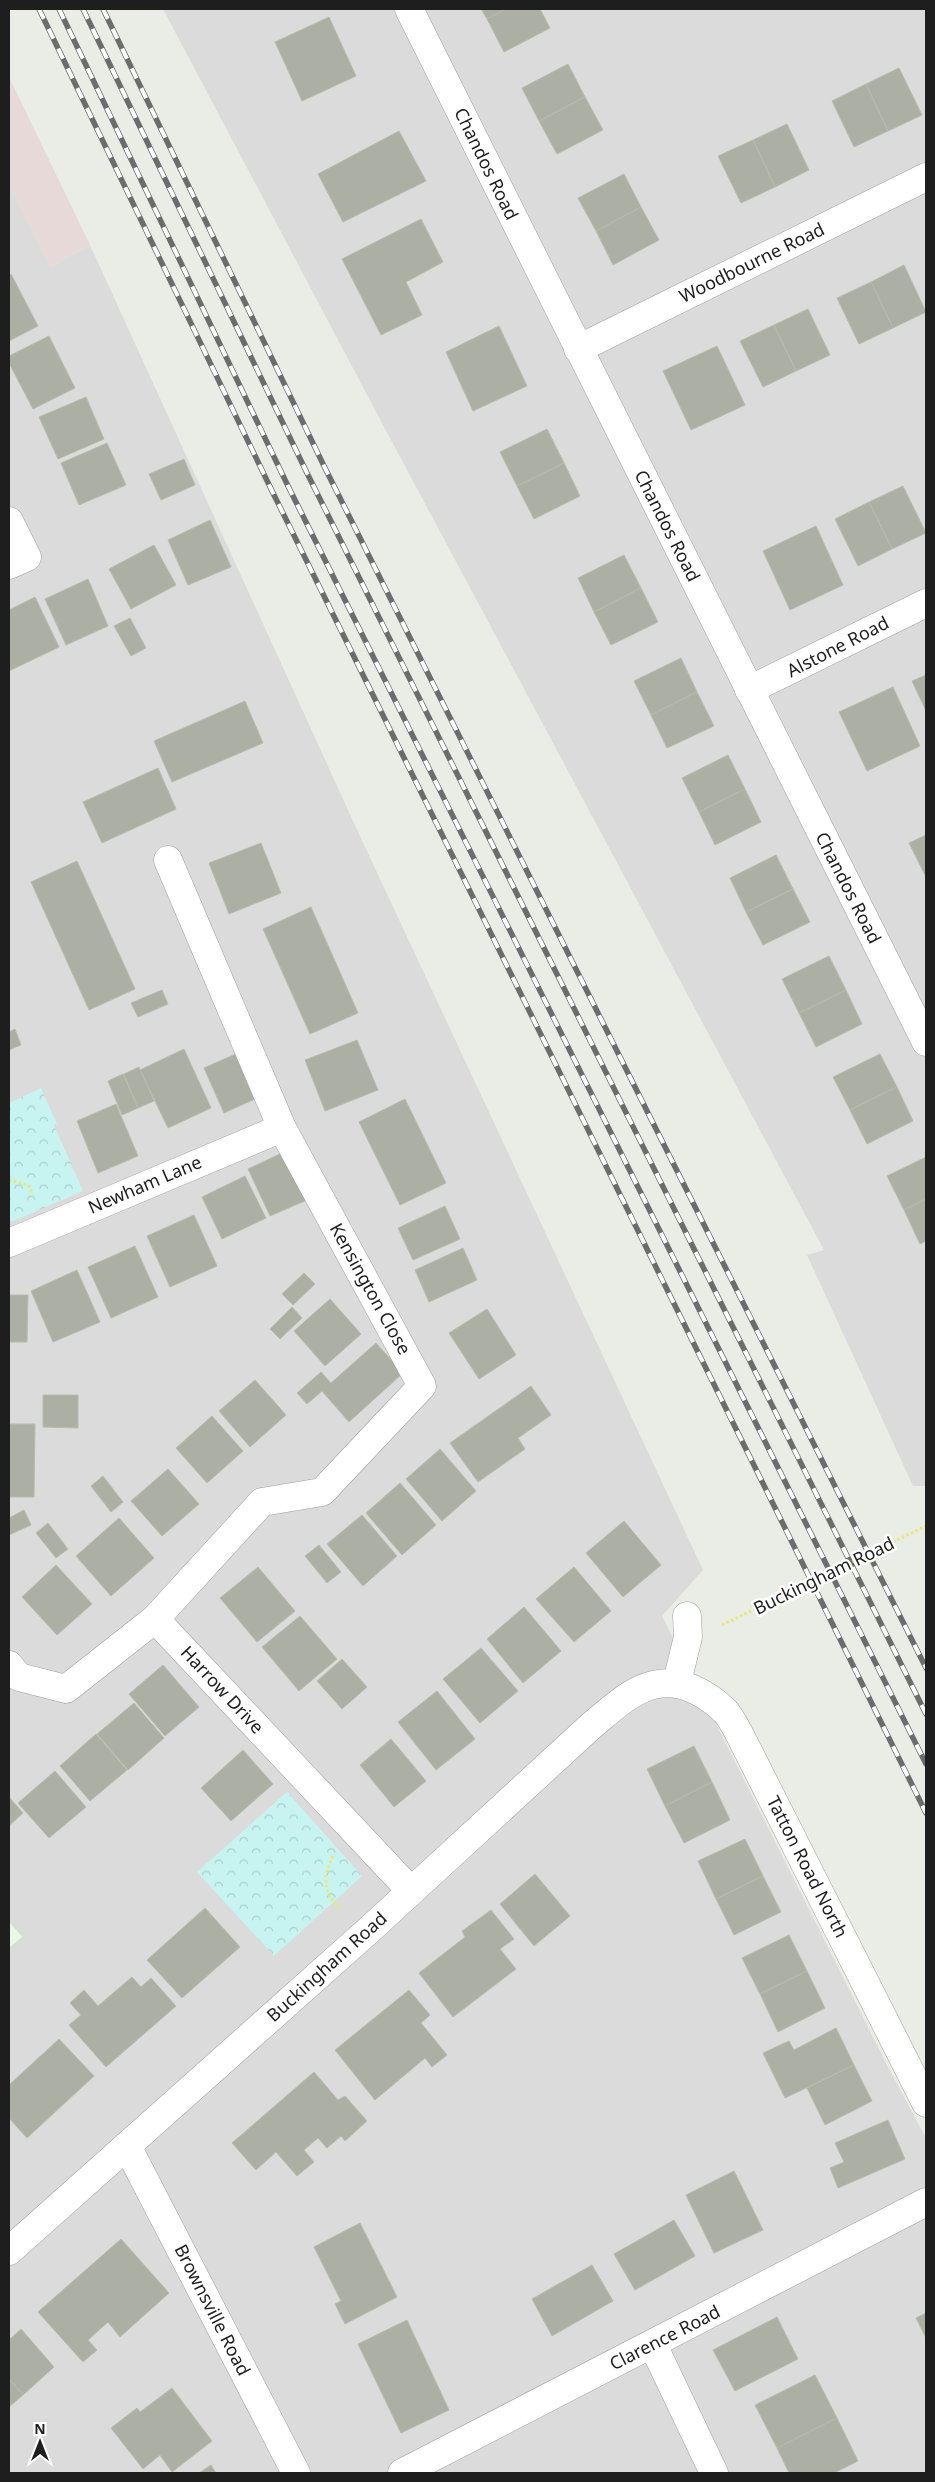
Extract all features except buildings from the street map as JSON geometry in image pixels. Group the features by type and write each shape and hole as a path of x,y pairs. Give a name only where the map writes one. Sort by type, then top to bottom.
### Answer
{"street":[{"name":"Chandos Road","path":"409,9 926,1042"},
{"name":"Woodbourne Road","path":"578,349 926,176"},
{"path":"9,521 27,557 9,565"},
{"name":"Alstone Road","path":"749,690 926,603"},
{"name":"Kensington Close","path":"155,1619 262,1502 322,1492 422,1386 282,1128 168,860"},
{"name":"Newham Lane","path":"9,1243 282,1128"},
{"path":"677,1682 688,1637 687,1616"},
{"path":"9,1665 19,1676 66,1689 155,1619"},
{"name":"Harrow Drive","path":"155,1619 411,1891"},
{"name":"Buckingham Road","path":"9,2251 367,1931 591,1726 623,1699 646,1686 677,1682"},
{"name":"Tatton Road North","path":"677,1682 704,1694 725,1711 752,1760 926,2103"},
{"name":"Brownsville Road","path":"127,2146 296,2473"},
{"name":"Clarence Road","path":"402,2473 653,2345 926,2202"},
{"path":"653,2345 714,2473"}],"path":[{"name":"Buckingham Road","path":"722,1625 926,1526"},
{"path":"355,1832 337,1849 328,1867 325,1888 333,1902 367,1931"}],"shaded area":[{"path":"163,9 926,9 926,1486 913,1486 807,1255 824,1250"},
{"path":"9,77 90,245 51,267 9,185"},
{"path":"9,185 51,267 90,245 359,834 703,1570 662,1616 888,2067 926,2138 926,2473 9,2473 9,1948 22,1936 9,1922"},
{"path":"9,1922 22,1937 9,1948"}],"green space":[{"path":"41,1088 57,1124 54,1125 83,1191 9,1223 9,1103"},
{"path":"287,1792 362,1876 274,1956 197,1872"}],"railway":[{"path":"39,9 274,495 926,1813"},
{"path":"59,9 288,486 926,1764"},
{"path":"83,9 307,473 926,1714"},
{"path":"103,9 324,466 926,1668"}]}
